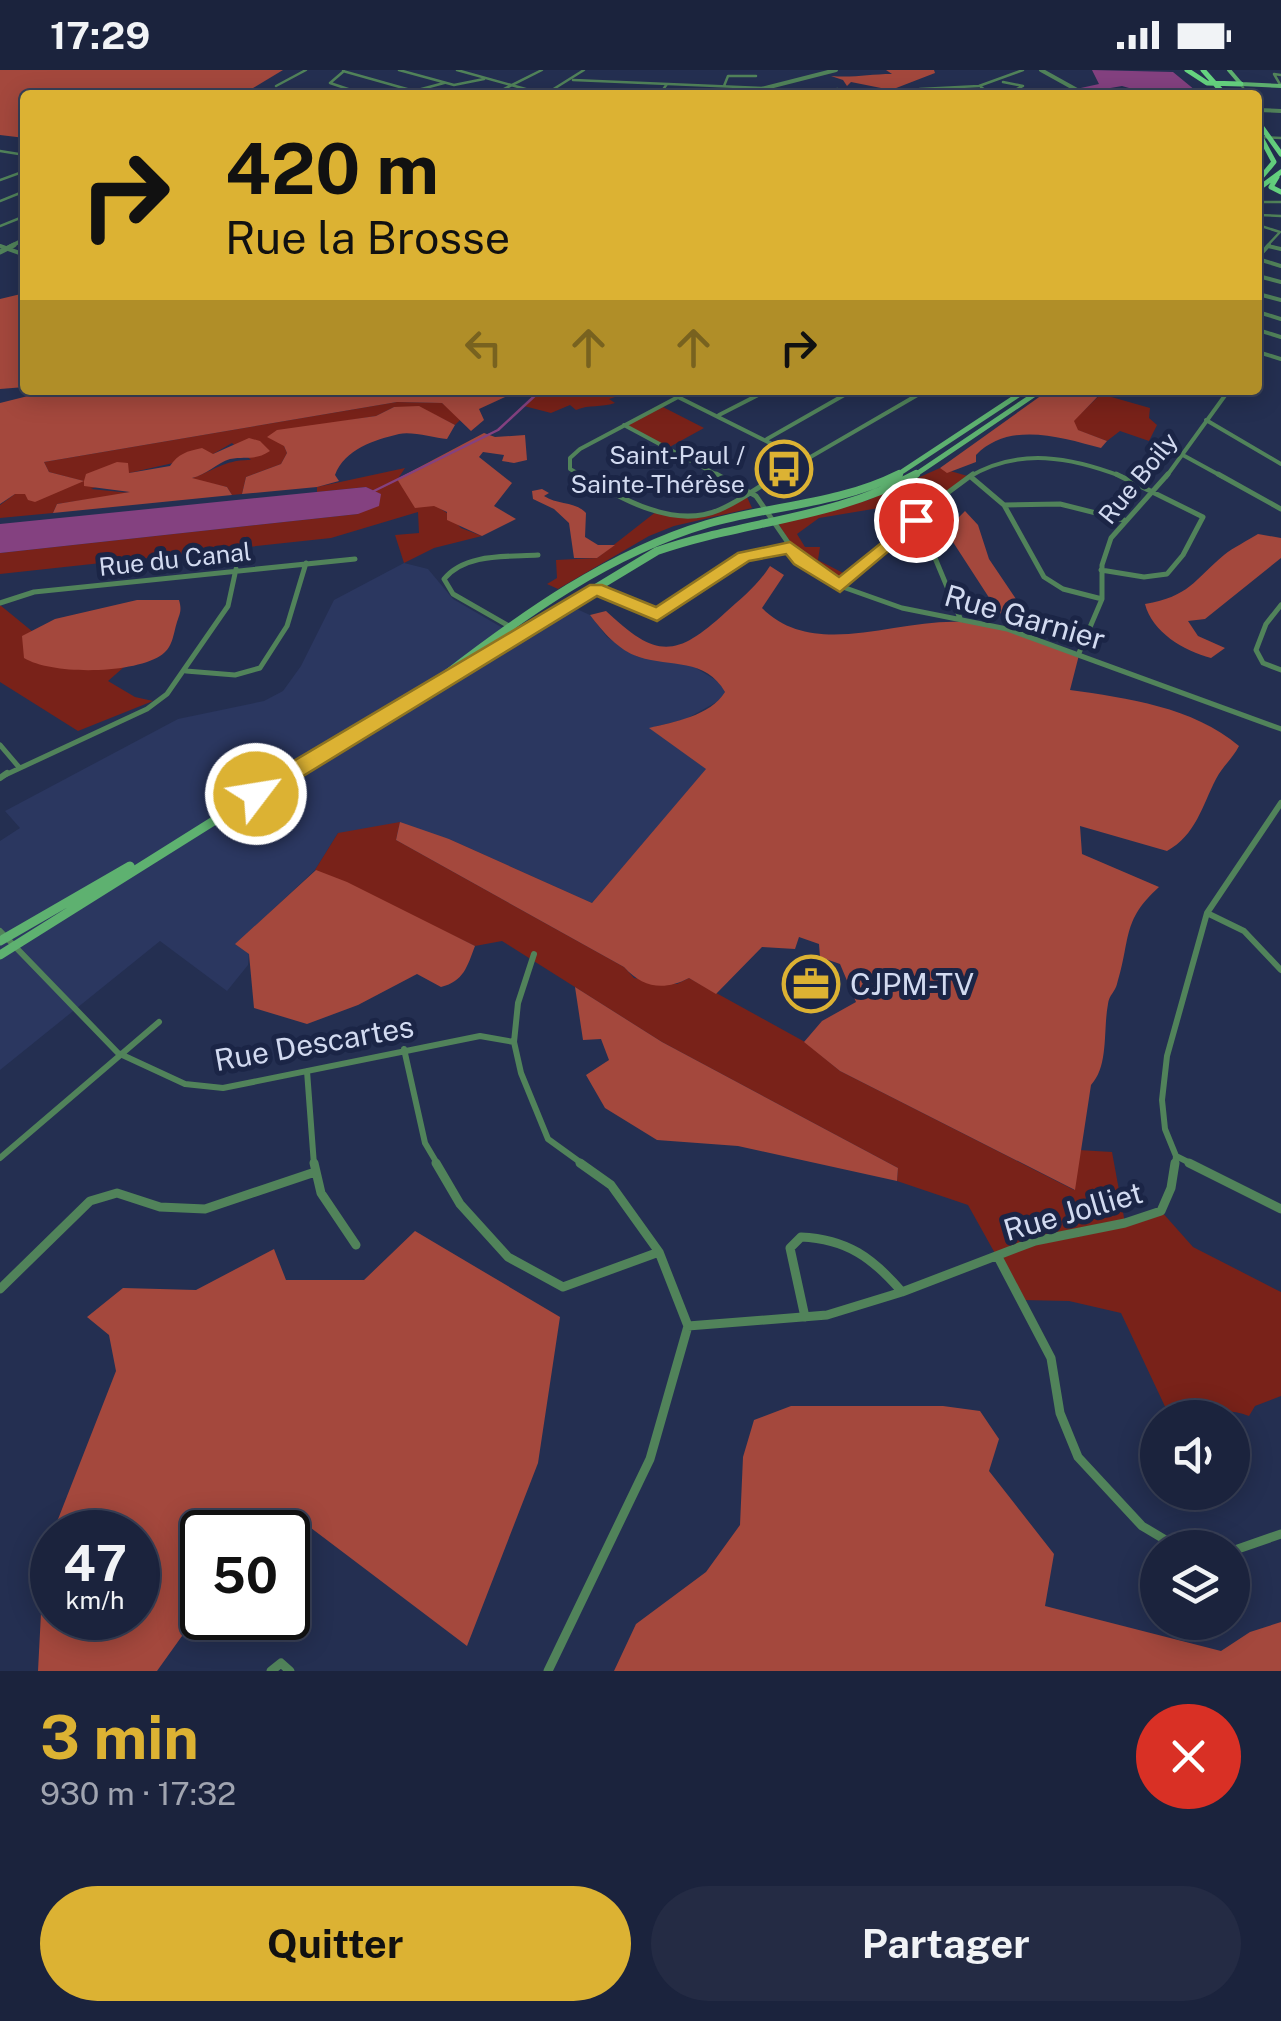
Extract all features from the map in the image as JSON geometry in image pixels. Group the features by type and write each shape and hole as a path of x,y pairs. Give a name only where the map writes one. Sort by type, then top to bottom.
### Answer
{"main road":[{"path":"1187,70 1242,89 1281,86"},
{"path":"1229,70 1242,89"},
{"path":"1206,77 1242,89"},
{"path":"1262,124 1281,154"},
{"path":"1262,142 1274,162 1262,177"},
{"path":"1279,174 1271,186 1281,196"},
{"path":"426,690 511,628 636,550 711,522 855,494 887,480 1018,395"},
{"path":"0,954 5,939 168,846 657,552 690,538 775,522 878,494 923,471 1034,395"}],"street":[{"path":"276,86 306,70"},
{"path":"352,90 330,82 344,70 411,90"},
{"path":"399,70 444,83 468,85 486,78"},
{"path":"457,70 528,90"},
{"path":"505,90 542,70"},
{"path":"554,90 584,70"},
{"path":"756,90 836,70"},
{"path":"1001,82 1023,70"},
{"path":"1041,70 1075,90"},
{"path":"1281,74 1274,74 1281,86"},
{"path":"724,86 728,76 756,76"},
{"path":"573,80 771,90"},
{"path":"912,90 1001,82 1019,84 1022,88 1011,90"},
{"path":"418,90 444,83"},
{"path":"663,90 667,84"},
{"path":"980,86 985,90"},
{"path":"1262,136 1281,138"},
{"path":"1262,253 1280,232"},
{"path":"1268,246 1281,249"},
{"path":"718,416 758,395"},
{"path":"766,440 844,395"},
{"name":"Rue Boily","path":"1080,654 1102,599 1101,570 1111,538 1156,490 1225,395"},
{"path":"804,460 678,397 580,449 570,458 570,469 673,518 694,518 717,512 916,396"},
{"path":"1206,420 1281,464"},
{"name":"Rue Garnier","path":"624,425 749,493 768,512 800,560 840,586 902,608 1008,629 1281,729"},
{"path":"1181,454 1281,509"},
{"path":"840,586 971,477 1002,461 1059,459 1156,490 1203,517 1174,572 1157,580 1101,570"},
{"path":"971,477 1004,505 1044,577 1062,589 1102,599"},
{"path":"1004,505 1060,504 1124,520"},
{"path":"900,534 935,558 961,619"},
{"path":"596,589 657,615 744,557 790,548"},
{"path":"520,633 453,594 446,585 446,574 463,564 538,554"},
{"name":"Rue du Canal","path":"0,602 34,592 356,560"},
{"path":"186,672 250,674 266,666 298,600 306,563"},
{"path":"0,778 18,766 148,709 186,672 228,606 236,569"},
{"path":"1281,605 1266,624 1256,650 1264,663 1281,670"},
{"path":"0,744 18,766"},
{"name":"Rue Jolliet","path":"688,1326 806,1317 902,1292 1035,1242 1124,1223 1161,1210 1171,1188 1176,1156 1166,1130 1162,1100 1167,1056 1207,913 1281,802"},
{"path":"1207,913 1244,931 1281,970"},
{"name":"Rue Descartes","path":"5,939 118,1053 185,1084 223,1088 404,1048 480,1036 514,1042"},
{"path":"534,954 518,1003 514,1042 521,1073 548,1139 611,1185 659,1252 688,1326 650,1459 548,1671"},
{"path":"0,1158 118,1053 159,1022"},
{"path":"404,1048 425,1142 460,1204 508,1258 563,1287 659,1252"},
{"path":"308,1071 315,1172 321,1193 356,1246"},
{"path":"1176,1156 1281,1209"},
{"path":"0,1288 90,1200 117,1193 160,1207 206,1210 315,1172"},
{"path":"806,1317 790,1248 801,1238 832,1236 859,1250 879,1265 902,1292"},
{"path":"998,1257 1050,1358 1060,1412 1078,1457 1149,1530"},
{"path":"1250,1545 1281,1534"},
{"path":"271,1671 281,1663 290,1671"}],"shaded area":[{"path":"0,70 283,70 250,90 20,90 20,137 0,135"},
{"path":"886,70 935,73 891,90 851,82 847,86 831,76 892,74"},
{"path":"1092,70 1173,72 1195,90 1136,90 1122,86 1072,90 1099,84"},
{"path":"20,294 20,387 0,389 0,299"},
{"path":"32,395 509,395 479,409 484,420 471,431 442,403 397,402 44,462 49,472 84,481 35,502 25,494 15,494 0,504 0,403"},
{"path":"536,395 618,396 609,399 615,403 576,410 570,405 551,413 524,406"},
{"path":"1042,395 1099,395 1074,421 1078,430 1107,441 1101,448 1052,436 1019,435 989,444 976,455 976,462 947,473 940,468"},
{"path":"1104,395 1150,408 1149,418 1157,425 1149,441 1120,431 1107,441 1077,430 1073,421"},
{"path":"397,402 442,403 462,418 455,425 419,407 394,407 376,416 339,422 284,446 287,453 281,464 246,477 242,494 232,495 227,487 190,479 227,463 251,460 232,443 213,454 129,473 91,489 131,493 57,504 53,513 0,518 0,505 15,494 59,490 83,481 49,472 44,462"},
{"path":"419,406 455,425 447,439 410,433 389,436 346,458 335,475 339,481 317,487 242,494 246,477 281,464 287,453 284,446 267,437 277,430 376,416 394,407"},
{"path":"661,406 704,428 666,449 623,426"},
{"path":"484,433 495,437 525,435 527,460 502,461 504,455 483,452 479,457 512,483 494,506 516,519 482,536 447,520 447,512 434,506 415,508 397,479"},
{"path":"249,438 260,441 270,451 230,459 192,478 227,487 232,495 53,513 57,504 130,492 84,486 86,474 117,462 128,463 129,473 170,466 187,452 202,448 213,454"},
{"path":"405,468 397,480 447,513 461,528 482,536 434,548 404,563 395,535 419,533 418,512 331,538 0,574 0,553 358,514 380,494 366,487 317,492 317,487"},
{"path":"940,468 971,477 916,520 891,506 819,518 797,534 805,547 820,547 818,560 845,574 840,578 811,565 778,523 868,500"},
{"path":"366,487 381,494 379,506 358,514 0,553 0,524"},
{"path":"542,489 549,493 544,496 549,499 586,513 585,537 598,545 615,545 597,558 574,558 569,523 554,509 533,499 532,491"},
{"path":"747,497 752,508 674,526 649,536 558,589 547,584 557,578 556,560 597,558 657,511 692,517"},
{"path":"965,511 978,525 989,559 1022,608 1017,617 999,613 951,539 954,522"},
{"path":"1258,534 1281,538 1281,558 1205,619 1188,621 1198,636 1225,648 1211,658 1190,651 1162,632 1145,604 1182,592 1224,555"},
{"path":"404,563 428,569 453,599 518,637 570,606 590,615 607,637 638,657 686,662 719,682 725,692 720,700 686,719 650,728 707,769 592,903 449,839 338,833 315,870 236,944 249,953 248,965 227,991 160,941 0,1070 0,841 20,828 5,811 178,719 264,701 283,691 301,666 334,600"},
{"path":"770,566 784,575 762,608 783,623 806,632 856,633 961,622 1006,630 1079,655 1070,690 1159,706 1201,722 1239,746 1218,775 1192,828 1167,851 1080,826 1082,854 1159,887 1133,921 1109,1001 1103,1058 1091,1085 1075,1190 840,1071 804,1042 822,1021 856,1002 840,964 820,957 819,944 799,937 795,949 762,947 716,994 689,978 671,985 654,985 396,840 400,822 449,839 592,903 706,769 649,728 701,712 725,692 717,681 698,669 639,657 624,650 590,615 606,611 639,638 666,647 679,645 708,627 750,591"},
{"path":"137,600 179,600 172,641 160,656 130,666 92,670 53,667 24,658 22,636 55,619"},
{"path":"0,605 33,632 22,637 75,668 124,667 108,681 135,697 153,701 78,731 0,682"},
{"path":"400,822 396,840 624,967 634,978 677,984 689,978 805,1042 840,1071 1074,1190 1079,1150 1112,1152 1125,1223 1161,1211 1193,1247 1281,1292 1281,1396 1255,1406 1250,1414 1250,1400 1162,1400 1121,1313 1069,1301 1021,1300 968,1205 897,1181 898,1168 662,1042 502,941 475,946 315,870 338,833"},
{"path":"316,870 475,946 464,972 441,987 417,974 358,1005 307,1024 254,1008 249,954 235,944"},
{"path":"575,987 662,1042 898,1168 897,1181 738,1146 657,1140 605,1108 586,1075 609,1060 601,1039 583,1040"},
{"path":"415,1231 560,1317 538,1463 467,1646 310,1529 310,1510 180,1510 180,1639 157,1671 38,1671 40,1640 160,1640 160,1510 62,1510 116,1371 109,1335 87,1317 123,1288 196,1290 274,1249 286,1280 364,1280"},
{"path":"791,1406 943,1406 980,1411 999,1439 989,1471 1054,1554 1045,1606 1140,1630 1140,1640 1178,1640 1221,1651 1238,1640 1250,1640 1250,1632 1281,1622 1281,1671 614,1671 636,1624 706,1572 740,1525 743,1457 754,1420"}],"waterway":[{"path":"374,491 498,430 536,395"}],"place":[{"name":"Saint-Paul / Sainte-Thérèse","path":"784,469"},
{"name":"CJPM-TV","path":"811,984"}],"route":[{"path":"256,794 596,589 657,615 744,557 790,548 800,560 840,586 916,520"}]}
